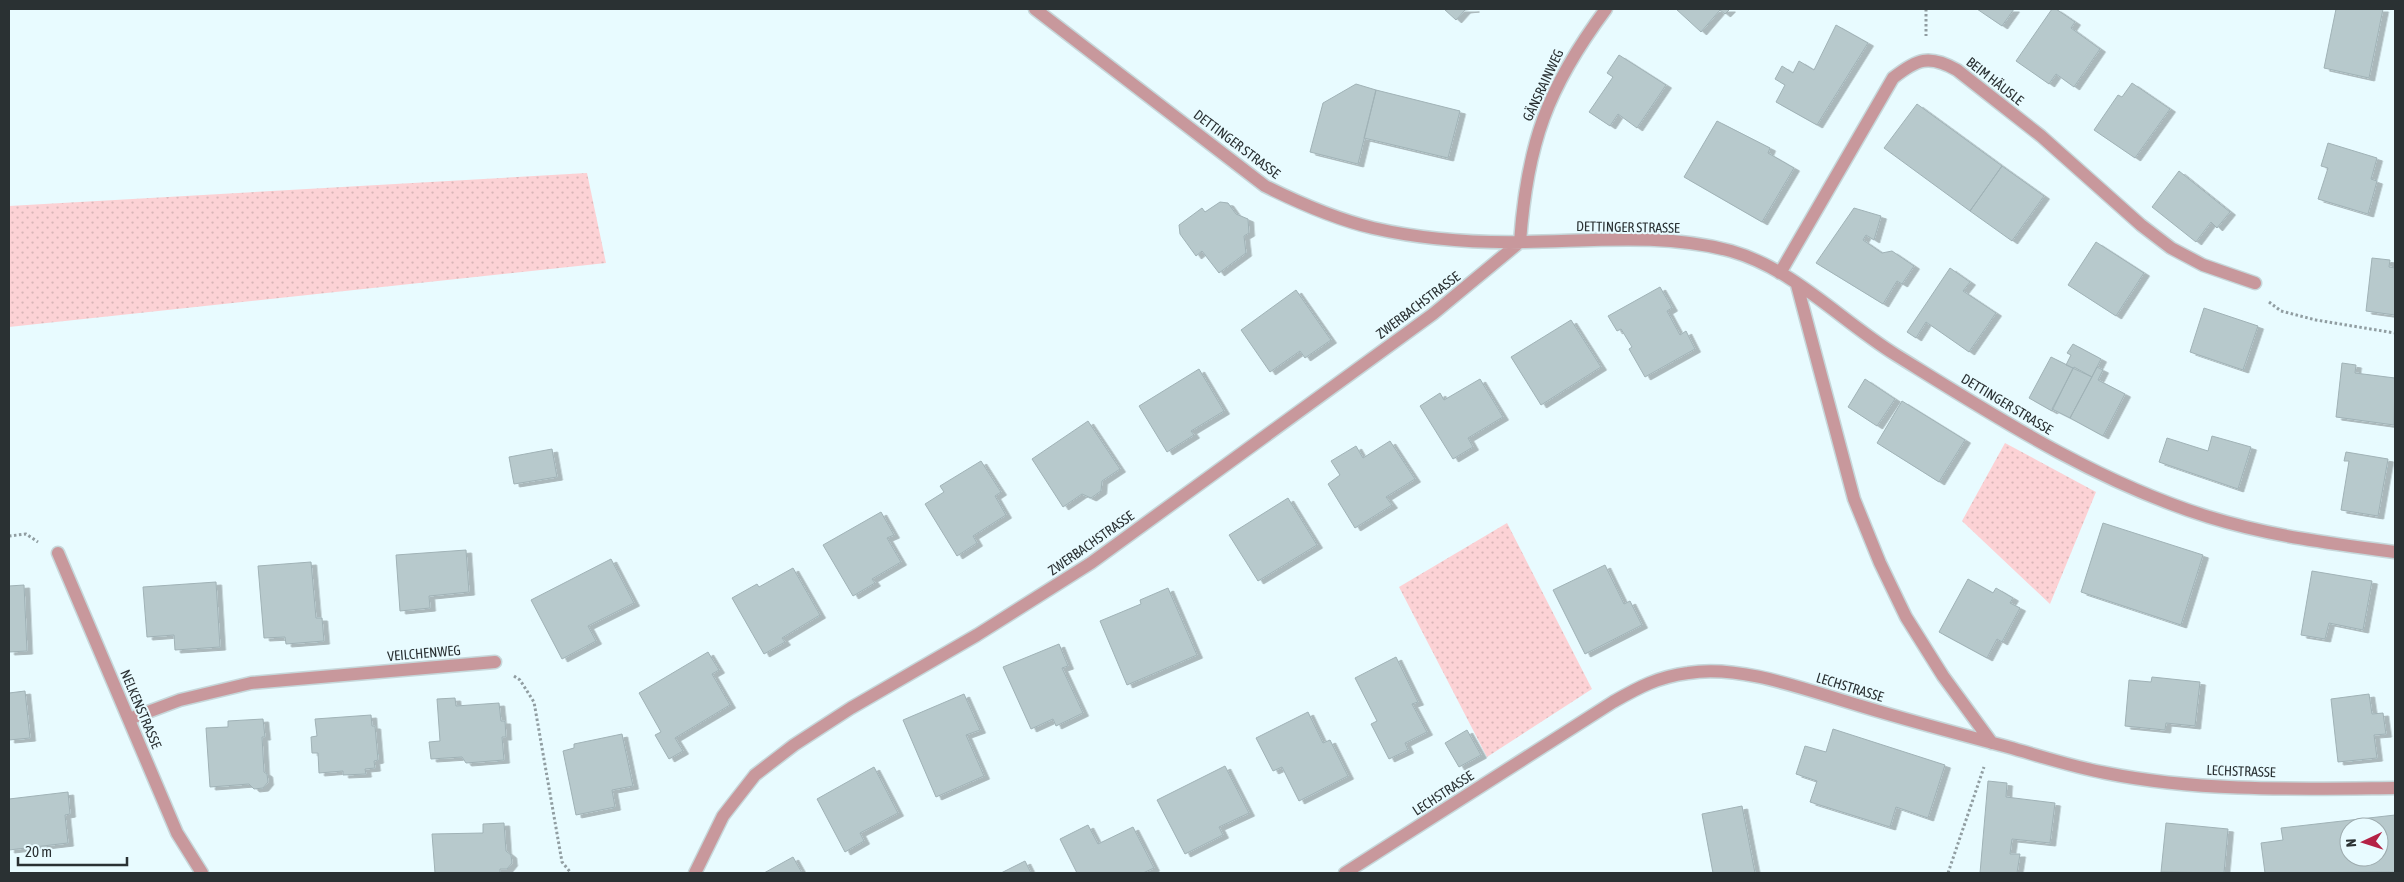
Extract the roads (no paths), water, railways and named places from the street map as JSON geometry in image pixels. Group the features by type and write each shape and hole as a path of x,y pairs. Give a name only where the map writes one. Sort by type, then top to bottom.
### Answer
{"street":[{"name":"DETTINGER STRASSE","path":"1035,9 1264,186 1322,212 1373,228 1431,237 1520,242 1657,239 1695,243 1756,260 1780,273 1887,350 2060,453 2112,479 2161,501 2211,518 2318,542 2395,552"},
{"name":"GÄNSRAINWEG","path":"1520,242 1523,194 1530,156 1543,116 1558,82 1581,42 1606,9"},
{"name":"BEIM HÄUSLE","path":"1780,273 1893,78 1909,66 1927,60 1942,62 1984,91 2041,136 2141,225 2171,248 2203,265 2255,283"},
{"name":"ZWERBACHSTRASSE","path":"695,873 723,816 756,775 794,745 851,708 977,635 1091,563 1433,314 1520,242"},
{"path":"1797,285 1854,499 1880,563 1906,618 1937,668 1992,743"},
{"name":"NELKENSTRASSE","path":"58,554 177,832 202,873"},
{"name":"VEILCHENWEG","path":"129,719 180,700 251,684 495,662"},
{"name":"LECHSTRASSE","path":"1346,873 1613,702 1648,682 1689,672 1735,673 1779,682 2106,774 2162,782 2266,788 2395,788"}]}
